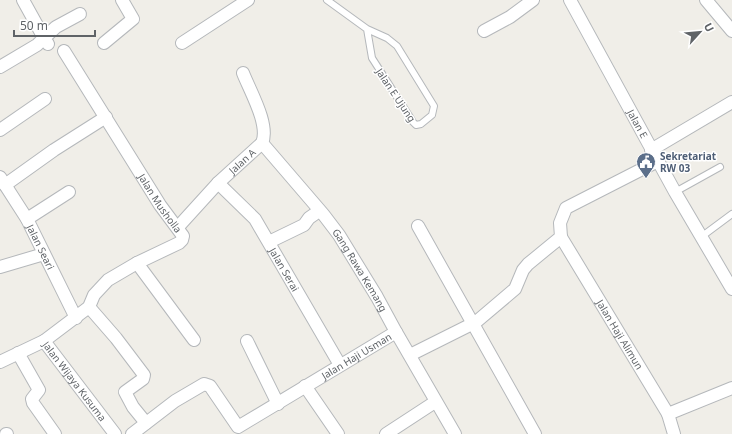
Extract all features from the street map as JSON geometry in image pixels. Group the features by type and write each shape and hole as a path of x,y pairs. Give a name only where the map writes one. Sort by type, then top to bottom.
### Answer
{"street":[{"path":"23,0 46,42"},
{"path":"104,43 133,19 122,0"},
{"path":"182,43 248,0"},
{"path":"484,31 510,16 533,0"},
{"path":"706,0 732,31"},
{"name":"Jalan E","path":"573,1 675,192 732,289"},
{"path":"0,67 37,45 46,42 56,26 80,14"},
{"name":"Jalan Musholla","path":"64,51 160,204 183,236 179,243 137,263 108,280 94,295 89,307 76,318"},
{"path":"243,73 264,124 265,136 262,143"},
{"path":"0,130 45,99"},
{"path":"652,150 732,102"},
{"path":"3,181 106,117"},
{"name":"Jalan A","path":"178,227 218,183 262,143 319,211"},
{"path":"410,355 473,325 515,289 523,270 528,264 561,237 560,223 566,208 658,161"},
{"name":"Jalan Seari","path":"3,181 26,219 76,318"},
{"name":"Jalan Serai","path":"218,183 254,219 269,242 340,365"},
{"path":"26,219 69,192"},
{"path":"269,242 304,225 309,218 319,211"},
{"name":"Gang Rawa Kemang","path":"319,211 339,235 377,297 396,332"},
{"path":"418,226 535,434"},
{"name":"Jalan Haji Alimun","path":"561,237 668,414 674,434"},
{"path":"0,267 44,254"},
{"path":"137,263 194,340"},
{"path":"89,307 116,338 144,375 143,379 125,392 146,427"},
{"name":"Jalan Wijaya Kusuma","path":"76,318 44,341 115,434"},
{"name":"Jalan Haji Usman","path":"132,434 146,427 175,401 206,384 240,430 305,386 396,332 435,402 455,434"},
{"path":"0,362 44,341"},
{"path":"247,341 278,404"},
{"path":"18,353 39,390 32,399 33,403 55,434"},
{"path":"305,386 338,434"},
{"path":"668,414 732,388"},
{"path":"386,434 435,402"}],"lane":[{"name":"Jalan E Ujung","path":"327,0 367,29 387,38 397,46 434,106 432,115 421,124 416,125 413,122 372,58 367,29"},
{"path":"675,192 720,167"},
{"path":"702,237 732,214"}],"place":[{"name":"Sekretariat RW 03","path":"646,179"}]}
